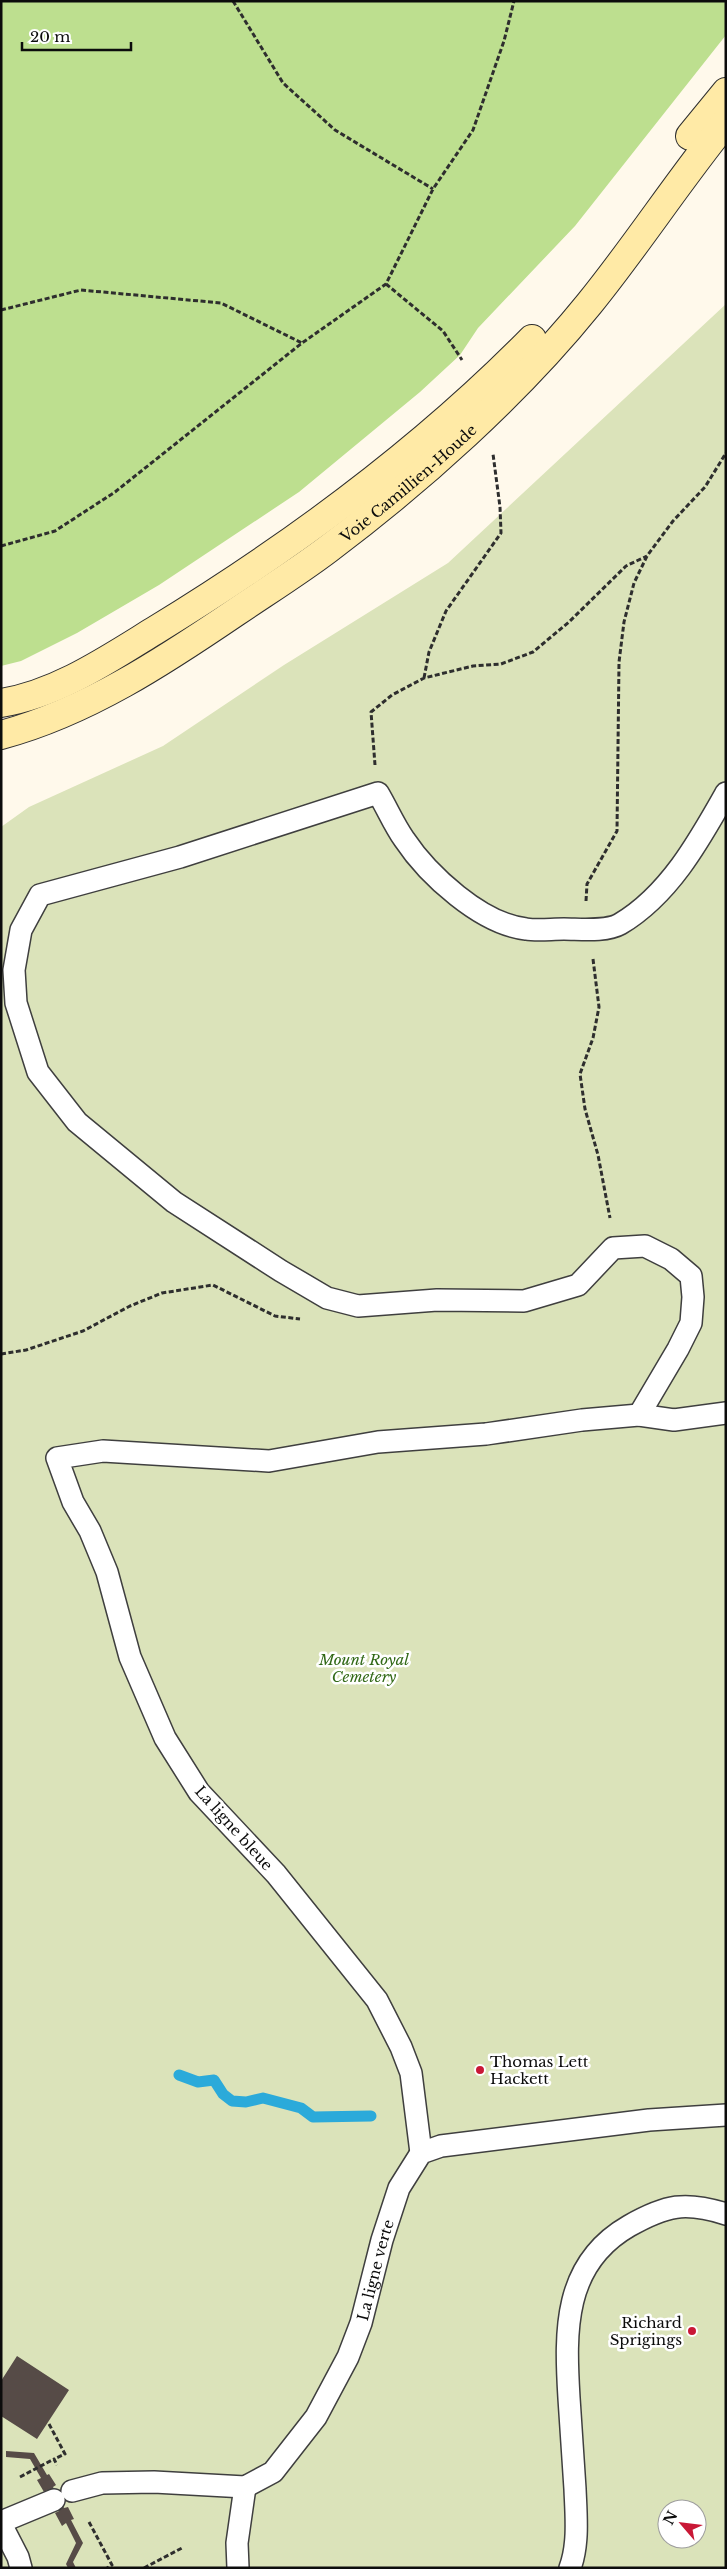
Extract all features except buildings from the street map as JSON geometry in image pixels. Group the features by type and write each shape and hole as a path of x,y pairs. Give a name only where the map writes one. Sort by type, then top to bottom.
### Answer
{"street":[{"name":"Voie Camillien-Houde","path":"1,703 42,692 76,676 184,613 324,517 437,430 477,395 570,298 697,126 726,92"},
{"name":"Voie Camillien-Houde","path":"1,735 29,728 126,682 206,632 326,550 386,504 483,418 589,305 688,169 726,122"}],"lane":[{"path":"726,793 690,855 654,897 618,925 585,929 525,929 495,920 446,886 417,858 403,838 378,793 180,857 40,895 21,930 14,970 16,1003 38,1072 77,1122 174,1202 327,1298 358,1306 438,1300 524,1301 578,1285 613,1248 645,1246 672,1258 691,1276 694,1297 691,1323 639,1415 674,1420 726,1413"},
{"name":"La ligne bleue","path":"421,2152 410,2073 401,2047 377,2000 276,1874 199,1792 165,1738 130,1657 107,1572 90,1531 73,1502 57,1458 103,1451 269,1461 378,1442 486,1434 582,1420 639,1415"},
{"path":"421,2152 450,2145 649,2120 726,2115"},
{"name":"La ligne verte","path":"245,2487 273,2472 316,2417 333,2388 348,2358 361,2323 382,2240 399,2188 421,2152"},
{"path":"570,2568 576,2530 566,2344 570,2312 576,2289 587,2265 602,2246 620,2231 646,2216 675,2206 699,2206 726,2214"},
{"path":"21,2568 18,2557 1,2523 63,2496 111,2483 154,2482 245,2487 237,2543 238,2568"}],"path":[{"path":"234,1 283,83 335,130 433,188"},
{"path":"1,546 55,531 115,492 302,343 386,284 433,188 473,130 504,41 514,1"},
{"path":"386,284 443,331 460,355"},
{"path":"1,310 81,290 221,303 302,343"},
{"path":"613,1248 607,1202 585,1108 580,1074 593,1038 599,1008 596,971 585,929 587,884 617,831 619,662 624,622 634,583 647,556 673,521 705,487 726,454"},
{"path":"424,678 429,652 446,611 501,532 494,459"},
{"path":"378,793 371,712 392,695 424,678 473,666 502,664 533,652 570,622 626,566 647,556"},
{"path":"1,1354 26,1350 83,1331 130,1306 162,1293 213,1285 275,1316 310,1320 327,1298"},
{"path":"20,2477 65,2454 49,2424"},
{"path":"54,2460 59,2468"},
{"path":"89,2522 113,2566 107,2568"},
{"path":"144,2568 182,2548"}],"green space":[{"path":"1,1 726,1 726,35 575,226 478,328 460,355 420,392 299,492 159,585 77,633 21,661 1,666"},
{"name":"Mount Royal Cemetery","path":"726,304 726,2568 1,2568 1,827 29,807 163,746 284,665 448,563"}],"waterway":[{"path":"179,2075 198,2082 214,2080 223,2094 232,2101 246,2102 263,2098 301,2108 313,2117 371,2116"}],"place":[{"name":"Thomas Lett Hackett","path":"480,2070"},
{"name":"Richard Sprigings","path":"692,2331"}]}
